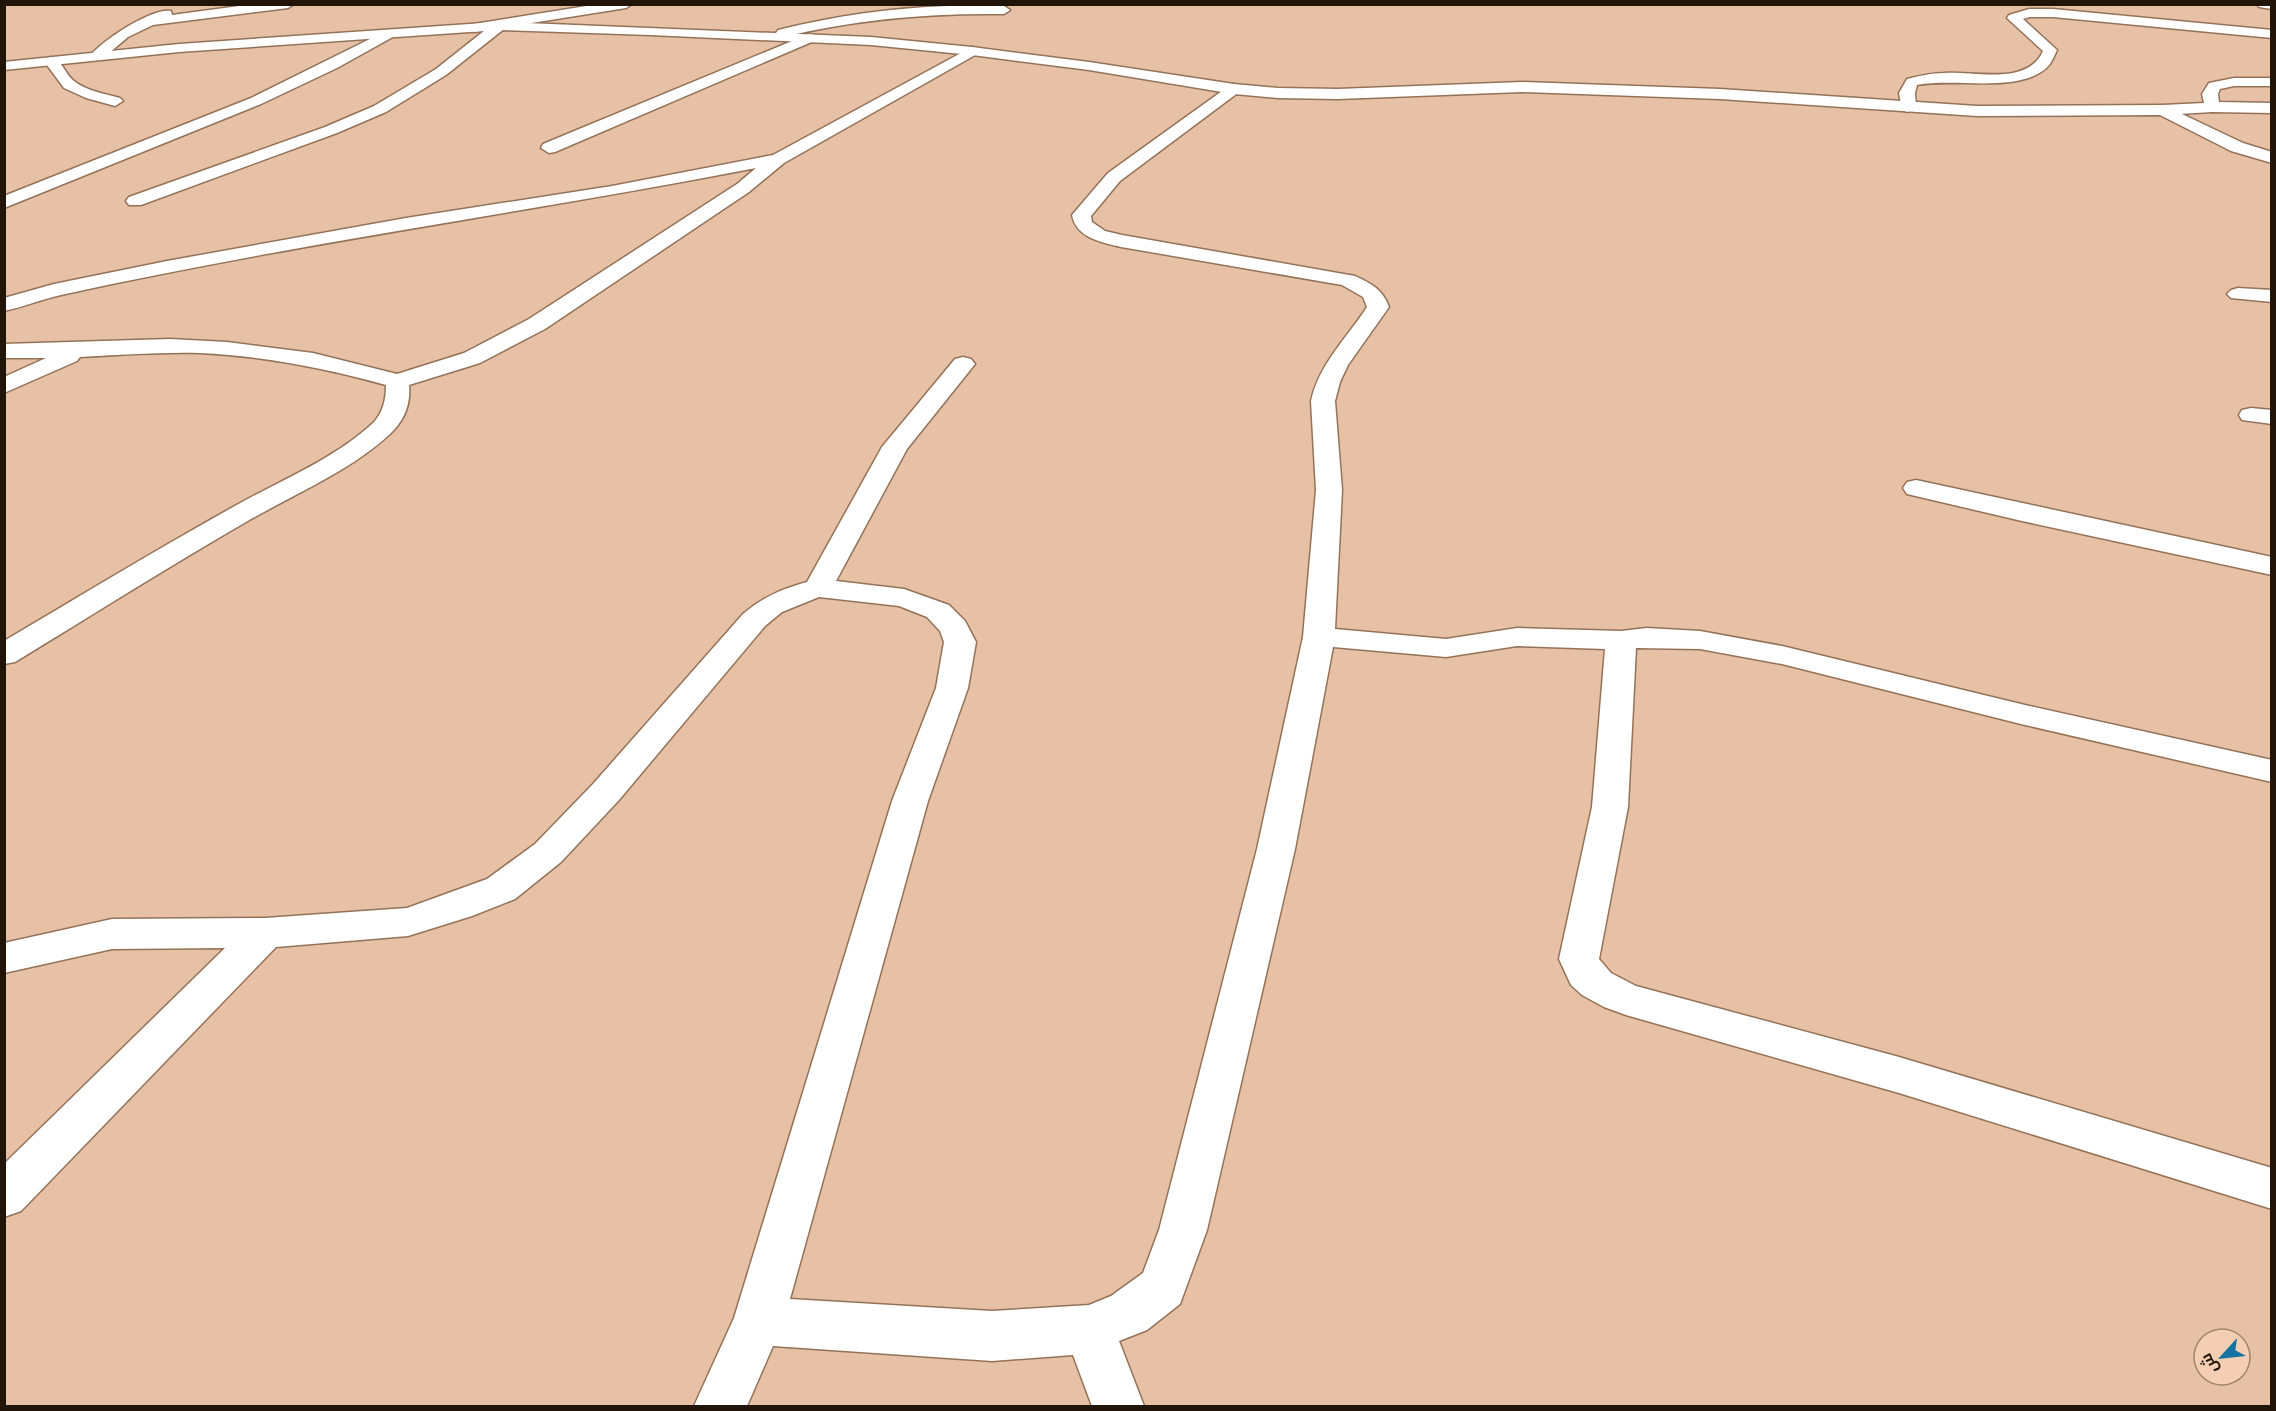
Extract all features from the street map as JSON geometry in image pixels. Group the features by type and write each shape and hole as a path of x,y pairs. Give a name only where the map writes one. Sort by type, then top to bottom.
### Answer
{"street":[{"path":"97,56 117,38 146,22 188,4"},
{"path":"146,22 288,4"},
{"path":"474,28 626,4"},
{"path":"2263,4 2271,5"},
{"path":"773,36 837,19 882,13 932,9 1004,10"},
{"path":"1908,107 1907,93 1912,82 1939,78 2016,76 2029,73 2044,64 2050,50 2014,18 2021,14 2064,14 2271,34"},
{"path":"135,201 331,130 372,112 420,86 499,26"},
{"path":"4,66 226,45 499,26 773,36 972,51 1089,66 1234,89 1338,94 1522,87 1720,94 1998,111 2271,108"},
{"path":"4,203 256,101 332,65 386,35"},
{"path":"549,148 809,38"},
{"path":"4,351 171,346 219,348 299,358 361,370 397,381 472,358 537,324 743,188 778,159 972,51"},
{"path":"51,61 69,86 115,101"},
{"path":"2212,107 2210,94 2214,86 2234,82 2271,82"},
{"path":"758,1321 992,1336 1089,1329 1129,1313 1162,1288 1183,1230 1276,849 1319,637 1329,490 1323,401 1325,386 1342,354 1362,334 1378,307 1375,297 1365,288 1331,276 1143,245 1098,235 1083,224 1081,215 1114,177 1234,89"},
{"path":"2163,110 2236,147 2271,158"},
{"path":"4,305 54,290 115,277 428,220 612,191 778,159"},
{"path":"2238,294 2271,296"},
{"path":"4,386 82,350"},
{"path":"818,588 895,447 963,364"},
{"path":"4,655 245,511 334,462 374,435 389,420 395,408 397,381"},
{"path":"1916,488 2271,566"},
{"path":"4,958 112,934 265,933 408,922 458,906 501,889 548,853 613,783 754,620 771,606 791,596 818,588 904,598 939,611 954,628 960,642 952,688 910,801 758,1321 720,1407"},
{"path":"1319,637 1446,648 1517,637 1684,639 1782,655 2025,715 2271,771"},
{"path":"1621,640 1610,807 1579,959 1582,972 1590,980 1626,999 1899,1075 2271,1189"},
{"path":"4,1196 265,933"},
{"path":"1089,1329 1118,1407"}]}
